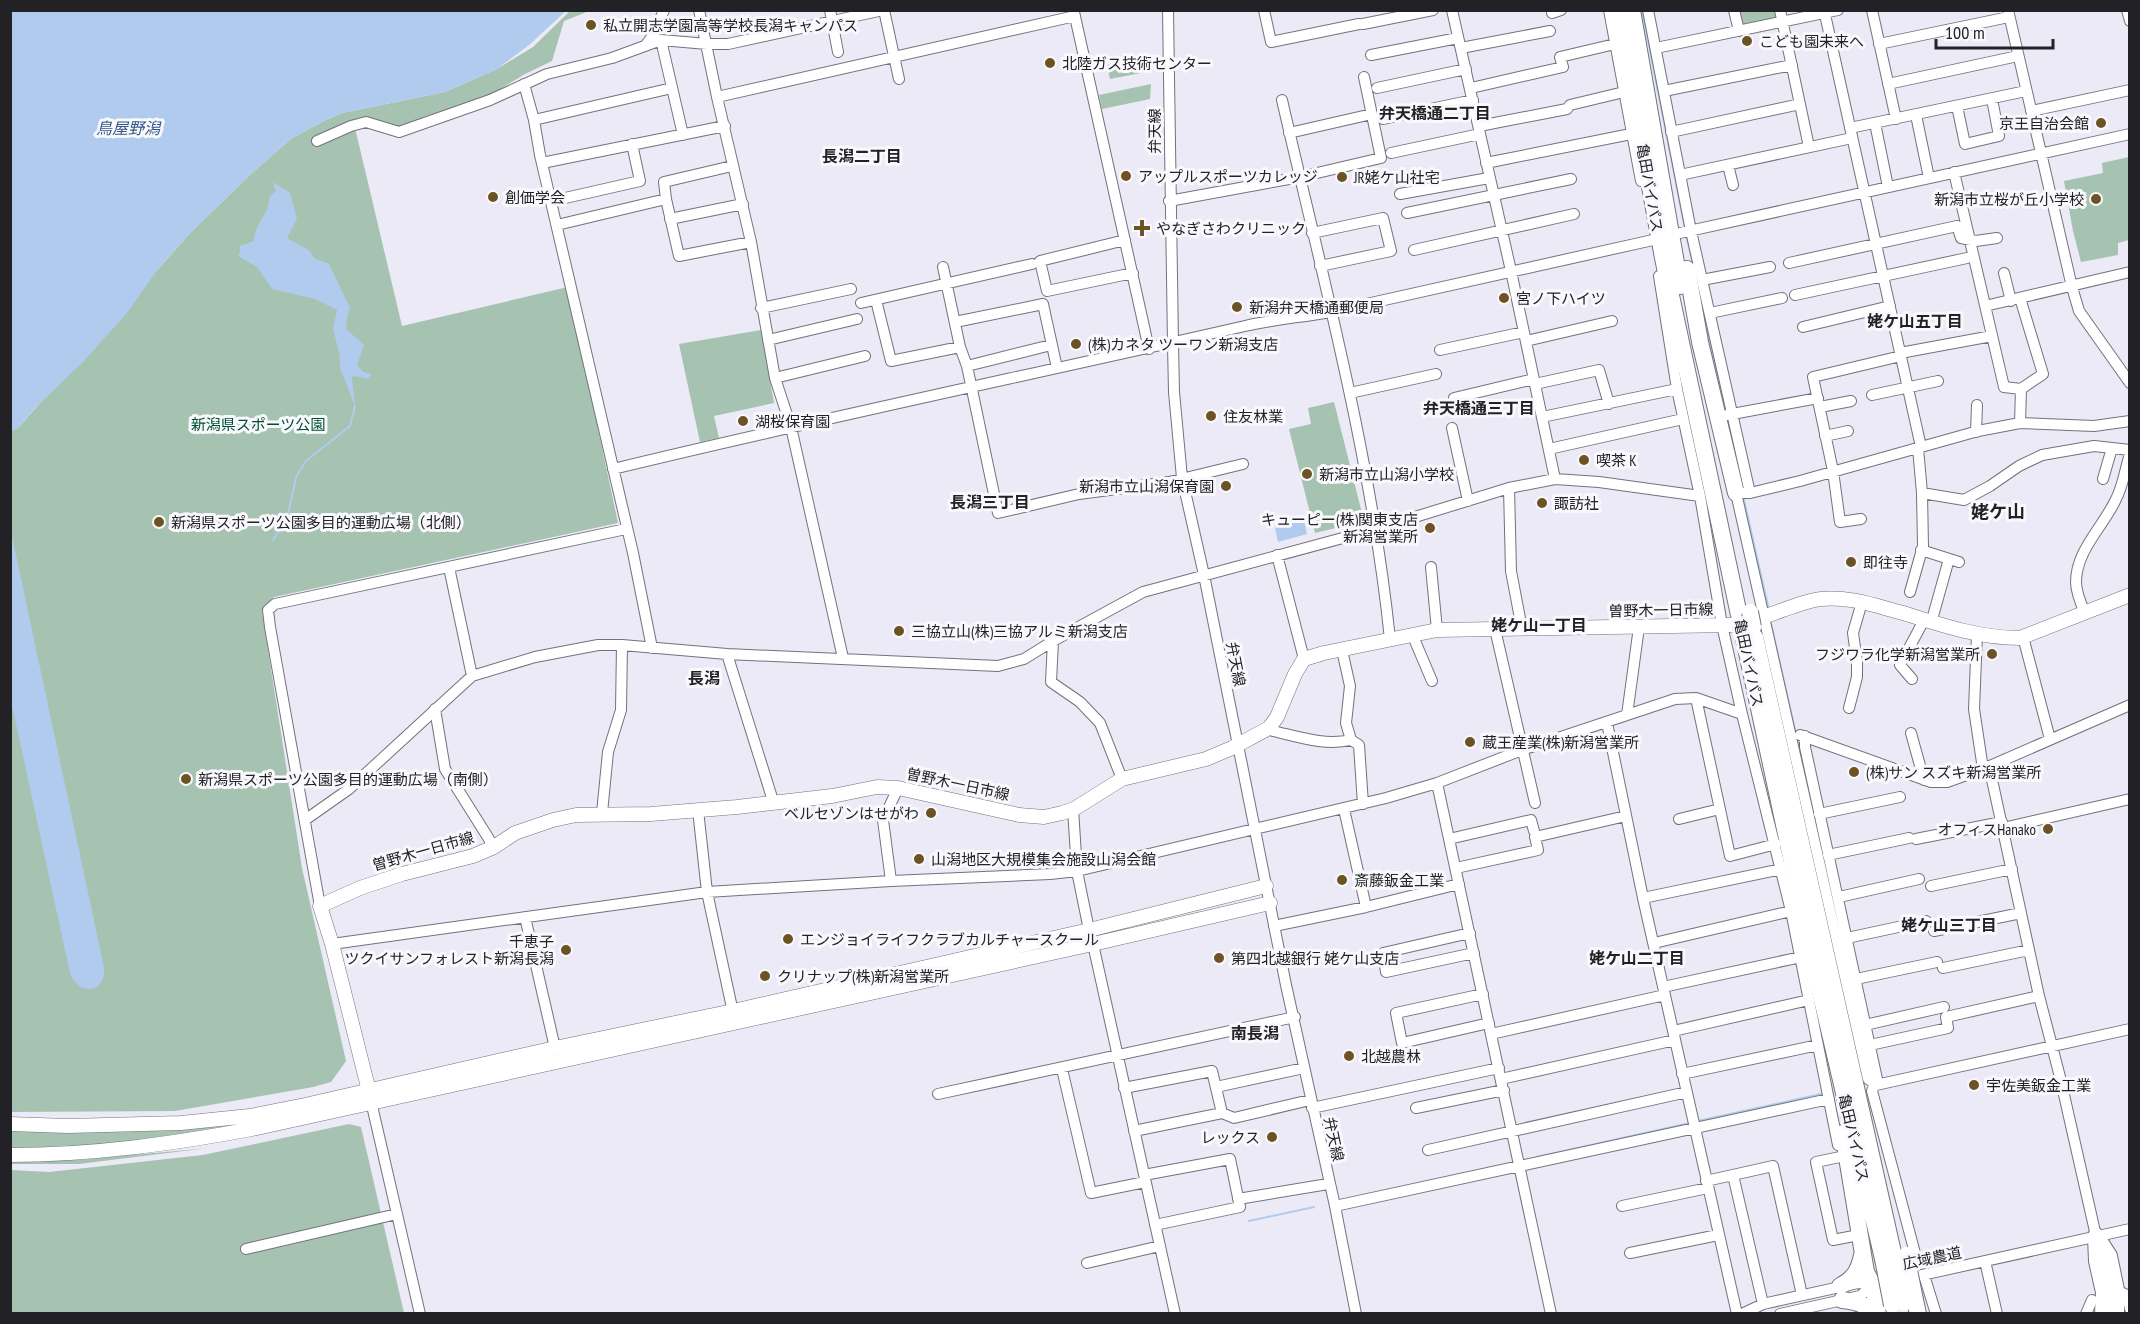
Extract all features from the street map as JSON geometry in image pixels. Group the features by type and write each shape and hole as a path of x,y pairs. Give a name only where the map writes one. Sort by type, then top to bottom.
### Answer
{"highway":[{"name":"亀田バイパス","path":"1618,10 1663,258 1750,620 1867,1130 1900,1257 1901,1309"},
{"name":"亀田バイパス","path":"1632,10 1689,333 1750,620 1824,1040 1900,1257"},
{"path":"1654,141 1686,232 1700,342 1725,416 1743,493"},
{"path":"1824,1040 1835,1083 1866,1272 1873,1285 1901,1309"},
{"path":"2096,1236 2109,1256 2122,1292 2116,1314"},
{"path":"2096,1236 2097,1261 2104,1292 2097,1307"},
{"path":"1863,1252 1860,1267 1841,1293 1869,1309 1872,1314"},
{"path":"1900,1257 1901,1309"}],"main road":[{"name":"曽野木一日市線","path":"1304,659 1437,630 1639,627 1750,620 1820,599 1862,602 1928,618 1977,634 2004,638 2023,637 2130,595"},
{"path":"1269,728 1277,717 1295,674 1304,659"},
{"name":"曽野木一日市線","path":"320,906 380,880 455,862 494,847 515,833 576,815 651,814 774,804 877,787 898,788 1019,814 1044,817 1073,809 1122,779 1206,759 1269,728"},
{"path":"15,1124 69,1126 181,1123 250,1116 370,1097 555,1048 734,1017 1266,886"},
{"path":"15,1155 72,1154 180,1142 370,1097 734,1017 1093,944 1270,903"},
{"path":"320,906 370,1097"}],"street":[{"path":"645,46 654,34 664,10"},
{"path":"699,10 732,166 751,242 775,378 791,427 843,658"},
{"path":"317,141 366,122 399,132 490,100 547,75 612,58 662,40 728,44 831,16 884,10 899,78"},
{"name":"弁天線","path":"1168,10 1169,201 1174,392 1182,478 1356,1314"},
{"path":"1263,10 1270,42 1433,10"},
{"path":"1452,10 1555,479"},
{"path":"1609,10 1653,240 1677,389 1700,496 1796,733 1868,1079 1876,1085 2130,1029"},
{"path":"1648,10 1680,175 1686,232 1702,280 1710,314 1725,416 1851,400"},
{"path":"1734,10 1738,31"},
{"path":"1656,48 1738,31 1781,16 1838,10"},
{"path":"1872,10 1896,119"},
{"path":"2127,10 2130,21"},
{"path":"1824,12 1908,388 1919,447 1922,550 1910,592"},
{"path":"717,97 1075,14 1149,349"},
{"path":"1879,44 2008,14 2079,311 2130,383"},
{"path":"831,16 838,52"},
{"path":"1781,16 1809,147"},
{"path":"1371,55 1550,31"},
{"path":"662,40 683,135"},
{"path":"1383,119 1563,67 1560,57 1615,44"},
{"path":"1888,84 2018,56"},
{"path":"1664,91 1792,65"},
{"path":"1377,88 1466,69"},
{"path":"1169,201 1300,177 1381,158 1364,77"},
{"path":"524,84 652,648"},
{"path":"534,120 672,88"},
{"path":"2031,111 2130,90"},
{"path":"1680,175 1809,147 1875,123 2026,91"},
{"path":"1391,153 1567,109 1570,105 1624,92"},
{"path":"1957,106 1965,144 1999,135 1992,99"},
{"path":"1282,100 1350,393 1376,529 1390,639"},
{"path":"1671,132 1800,104"},
{"path":"1289,133 1372,114"},
{"path":"1916,115 1929,178"},
{"path":"1875,123 1888,187"},
{"path":"542,163 725,126"},
{"path":"1486,164 1631,134"},
{"path":"1686,232 2130,134"},
{"path":"552,201 640,181 632,144"},
{"path":"1728,165 1733,185"},
{"path":"732,166 664,182 679,256 751,242"},
{"path":"1954,172 2004,387 2021,389 2043,374 2004,273"},
{"path":"1400,194 1489,178"},
{"path":"1407,213 1571,179"},
{"path":"557,225 666,199"},
{"path":"670,219 742,204"},
{"path":"1414,250 1574,213"},
{"path":"1312,233 1383,218 1391,251 1320,266"},
{"path":"1789,262 1957,226 1961,238 1976,241 1997,238"},
{"path":"1125,240 1040,261 1047,291 1132,273"},
{"path":"613,469 791,427 1173,344 1248,325 1330,311 1653,240"},
{"path":"1795,295 1967,258"},
{"path":"861,303 1032,264"},
{"path":"943,267 960,347 967,366 998,513 1079,494 1182,478 1243,464"},
{"path":"1702,280 1770,267"},
{"path":"1985,306 2130,272"},
{"path":"761,308 851,290"},
{"path":"1710,314 1782,298"},
{"path":"876,300 891,362 960,347"},
{"path":"955,322 1043,304 1058,368"},
{"path":"1803,327 1890,306"},
{"path":"768,340 857,319"},
{"path":"1440,350 1612,321"},
{"path":"1861,519 1840,522 1833,471 1813,377 1900,354 1992,336"},
{"path":"967,366 1051,345"},
{"path":"775,378 865,356"},
{"path":"1454,398 1599,370 1609,404"},
{"path":"1350,393 1436,374"},
{"path":"1872,394 1938,381"},
{"path":"1542,417 1677,389"},
{"path":"2020,423 2021,389"},
{"path":"1976,432 1977,405"},
{"path":"1548,449 1683,419"},
{"path":"1840,1157 1816,1162 1833,1240 1859,1235 1849,1212 1840,1157 1829,1099 1824,1040 1809,1000 1782,869 1742,714 1750,620 1743,493 1800,481 1919,447 2020,423 2094,426 2130,421"},
{"path":"1452,428 1468,501"},
{"path":"1825,436 1848,431"},
{"path":"1922,493 1964,500 2019,466 2042,455 2094,446 2130,452 2116,499 2083,555 2077,571 2077,593 2085,613"},
{"path":"2103,478 2112,448"},
{"path":"305,820 349,789 472,676 535,657 598,645 622,645 728,654 998,666 1024,659 1053,640 1143,592 1376,529 1509,488 1555,479 1599,482 1700,496"},
{"path":"1509,488 1511,571 1522,629"},
{"path":"320,906 268,610 275,604 626,529"},
{"path":"1912,679 1900,665 1928,618 1954,560 1922,550"},
{"path":"1277,555 1304,659"},
{"path":"1431,567 1437,630"},
{"path":"450,572 472,676"},
{"path":"1849,708 1857,677 1853,633 1862,602"},
{"path":"1627,716 1639,627"},
{"path":"1495,629 1534,803"},
{"path":"1412,634 1432,681"},
{"path":"1977,634 1974,709 2096,1236"},
{"path":"2023,637 2050,739"},
{"path":"1053,640 1051,682 1080,702 1100,723 1122,779"},
{"path":"602,813 608,752 621,710 622,645"},
{"path":"1342,650 1350,686 1346,723 1351,740 1359,745 1363,804"},
{"path":"728,654 774,804"},
{"path":"332,945 707,892 1050,874 1077,870 1344,809 1437,783 1522,750 1675,699 1696,698 1742,714"},
{"path":"1696,698 1730,856 1776,844"},
{"path":"1796,733 1924,780 1947,782 2130,705"},
{"path":"435,709 445,769 494,847"},
{"path":"1606,723 1737,1314"},
{"path":"1269,728 1273,731 1322,742 1340,743 1351,740"},
{"path":"1911,732 1924,780"},
{"path":"1796,733 1805,747 1877,1079 1872,1091 1907,1222 1900,1257"},
{"path":"1437,783 1551,1314"},
{"path":"891,881 883,820 898,788"},
{"path":"1820,814 1900,797"},
{"path":"1828,855 2002,825 2130,799"},
{"path":"1073,809 1077,870 1089,930"},
{"path":"1344,809 1366,907"},
{"path":"1679,819 1720,809"},
{"path":"698,810 707,892 734,1017"},
{"path":"1456,868 1538,850 1535,837 1626,816"},
{"path":"1449,839 1531,820 1534,831"},
{"path":"1643,898 1782,869"},
{"path":"1931,886 2012,869"},
{"path":"1839,897 1919,879"},
{"path":"1274,926 1366,907 1459,884"},
{"path":"1654,943 1791,911"},
{"path":"1934,931 2021,913"},
{"path":"525,916 555,1048"},
{"path":"1847,938 1926,921"},
{"path":"1470,933 1383,953 1386,972 1474,953"},
{"path":"1093,944 1175,1314"},
{"path":"1856,979 2029,950"},
{"path":"1483,994 1396,1014 1402,1043 1490,1028 1664,991 1801,957"},
{"path":"1870,1045 1948,1028 1946,1017 2040,996"},
{"path":"1416,1108 1809,1000"},
{"path":"1865,1025 1944,1007"},
{"path":"938,1094 1295,1017"},
{"path":"1682,1074 1824,1040"},
{"path":"1216,1087 1304,1068"},
{"path":"1134,1131 1222,1113 1234,1118 1499,1068"},
{"path":"1062,1069 1091,1193 1144,1178 1230,1159 1240,1207 1155,1226"},
{"path":"1124,1088 1212,1071 1222,1113"},
{"path":"1428,1150 1687,1092"},
{"path":"370,1097 420,1314"},
{"path":"1335,1206 1694,1123 1829,1099"},
{"path":"1622,1206 1707,1184 1733,1174 1773,1166 1802,1295"},
{"path":"1733,1174 1763,1304"},
{"path":"1238,1199 1328,1184"},
{"path":"246,1249 397,1214"},
{"name":"広域農道","path":"1742,1314 1763,1304 1802,1295 1841,1293 1858,1282 1873,1285 2130,1229"},
{"path":"1630,1253 1718,1235"},
{"path":"1087,1263 1160,1246"},
{"path":"1985,1261 1997,1314"},
{"path":"1924,1275 1936,1314"},
{"path":"2122,1292 2130,1311"},
{"path":"1780,1314 1807,1310 1841,1293"},
{"path":"2086,1314 2097,1307"}],"green space":[{"name":"新潟県スポーツ公園","path":"570,11 589,11 564,21 552,61 492,94 426,116 404,129 382,124 355,128 402,326 568,287 618,523 274,597 262,611 302,868 346,1061 331,1082 175,1111 11,1112 11,431 18,428 190,233 292,138 342,113 445,92 497,69 533,47"},
{"path":"1737,11 1776,11 1778,19 1741,26"},
{"path":"1151,56 1151,71 1110,79 1107,65"},
{"path":"1151,84 1150,99 1102,109 1099,95"},
{"name":"新潟市立桜が丘小学校","path":"2129,157 2129,240 2118,243 2118,255 2081,262 2064,181 2103,173 2102,163"},
{"path":"761,330 774,403 714,416 719,438 700,442 679,344"},
{"path":"1334,402 1364,521 1315,533 1289,429 1311,424 1308,408"},
{"path":"309,1112 155,1142 11,1150 10,1128"},
{"path":"349,1124 361,1127 404,1313 11,1314 11,1170 49,1172 203,1155"},
{"path":"208,1148 79,1164 11,1164 11,1161 79,1160"}],"water":[{"name":"鳥屋野潟","path":"11,10 566,11 529,45 497,69 445,92 342,113 292,138 190,233 158,269 127,313 83,362 35,408 18,428 11,431"},
{"path":"273,182 290,193 297,219 287,238 310,251 314,258 329,264 350,308 346,329 364,345 357,365 363,372 371,374 369,379 353,376 355,406 340,368 340,356 333,329 337,310 315,299 272,289 257,267 238,256 240,246 254,241 257,228 267,209 269,197 276,191"},
{"path":"1304,520 1307,534 1278,542 1275,528"},
{"path":"11,532 104,967 101,982 92,989 80,986 70,973 11,701"}],"waterway":[{"path":"1642,10 1685,229"},
{"path":"1686,235 1693,265"},
{"path":"1703,314 1722,399"},
{"path":"273,540 287,520 296,477 306,461 350,426 355,406"},
{"path":"1743,496 1769,610"},
{"path":"1770,619 1807,783"},
{"path":"1698,1121 1821,1094"},
{"path":"1537,1157 1690,1123"},
{"path":"1249,1221 1314,1207"}],"place":[{"name":"私立開志学園高等学校長潟キャンパス","path":"591,25"},
{"name":"こども園未来へ","path":"1747,41"},
{"name":"北陸ガス技術センター","path":"1050,63"},
{"name":"京王自治会館","path":"2101,123"},
{"name":"アップルスポーツカレッジ","path":"1126,176"},
{"name":"JR姥ケ山社宅","path":"1342,177"},
{"name":"創価学会","path":"493,197"},
{"name":"新潟市立桜が丘小学校","path":"2096,199"},
{"name":"やなぎさわクリニック","path":"1142,228"},
{"name":"宮ノ下ハイツ","path":"1504,298"},
{"name":"新潟弁天橋通郵便局","path":"1237,307"},
{"name":"(株)カネタ ツーワン新潟支店","path":"1076,344"},
{"name":"住友林業","path":"1211,416"},
{"name":"湖桜保育園","path":"743,421"},
{"name":"喫茶 K","path":"1584,460"},
{"name":"新潟市立山潟小学校","path":"1307,474"},
{"name":"新潟市立山潟保育園","path":"1226,486"},
{"name":"諏訪社","path":"1542,503"},
{"name":"新潟県スポーツ公園多目的運動広場（北側）","path":"159,522"},
{"name":"キューピー(株)関東支店 新潟営業所","path":"1430,528"},
{"name":"即往寺","path":"1851,562"},
{"name":"三協立山(株)三協アルミ新潟支店","path":"899,631"},
{"name":"フジワラ化学新潟営業所","path":"1992,654"},
{"name":"蔵王産業(株)新潟営業所","path":"1470,742"},
{"name":"(株)サン スズキ新潟営業所","path":"1854,772"},
{"name":"新潟県スポーツ公園多目的運動広場（南側）","path":"186,779"},
{"name":"ベルセゾンはせがわ","path":"931,813"},
{"name":"オフィスHanako","path":"2048,829"},
{"name":"山潟地区大規模集会施設山潟会館","path":"919,859"},
{"name":"斎藤鈑金工業","path":"1342,880"},
{"name":"エンジョイライフクラブカルチャースクール","path":"788,939"},
{"name":"千恵子 ツクイサンフォレスト新潟長潟","path":"566,950"},
{"name":"第四北越銀行 姥ケ山支店","path":"1219,958"},
{"name":"クリナップ(株)新潟営業所","path":"765,976"},
{"name":"北越農林","path":"1349,1056"},
{"name":"宇佐美鈑金工業","path":"1974,1085"},
{"name":"レックス","path":"1272,1137"}],"district":[{"name":"弁天橋通二丁目","path":"1435,113"},
{"name":"長潟二丁目","path":"862,156"},
{"name":"姥ケ山五丁目","path":"1915,321"},
{"name":"弁天橋通三丁目","path":"1479,408"},
{"name":"長潟三丁目","path":"990,502"},
{"name":"姥ケ山","path":"1998,511"},
{"name":"姥ケ山一丁目","path":"1539,625"},
{"name":"長潟","path":"704,678"},
{"name":"姥ケ山三丁目","path":"1949,925"},
{"name":"姥ケ山二丁目","path":"1637,958"},
{"name":"南長潟","path":"1255,1033"}]}
